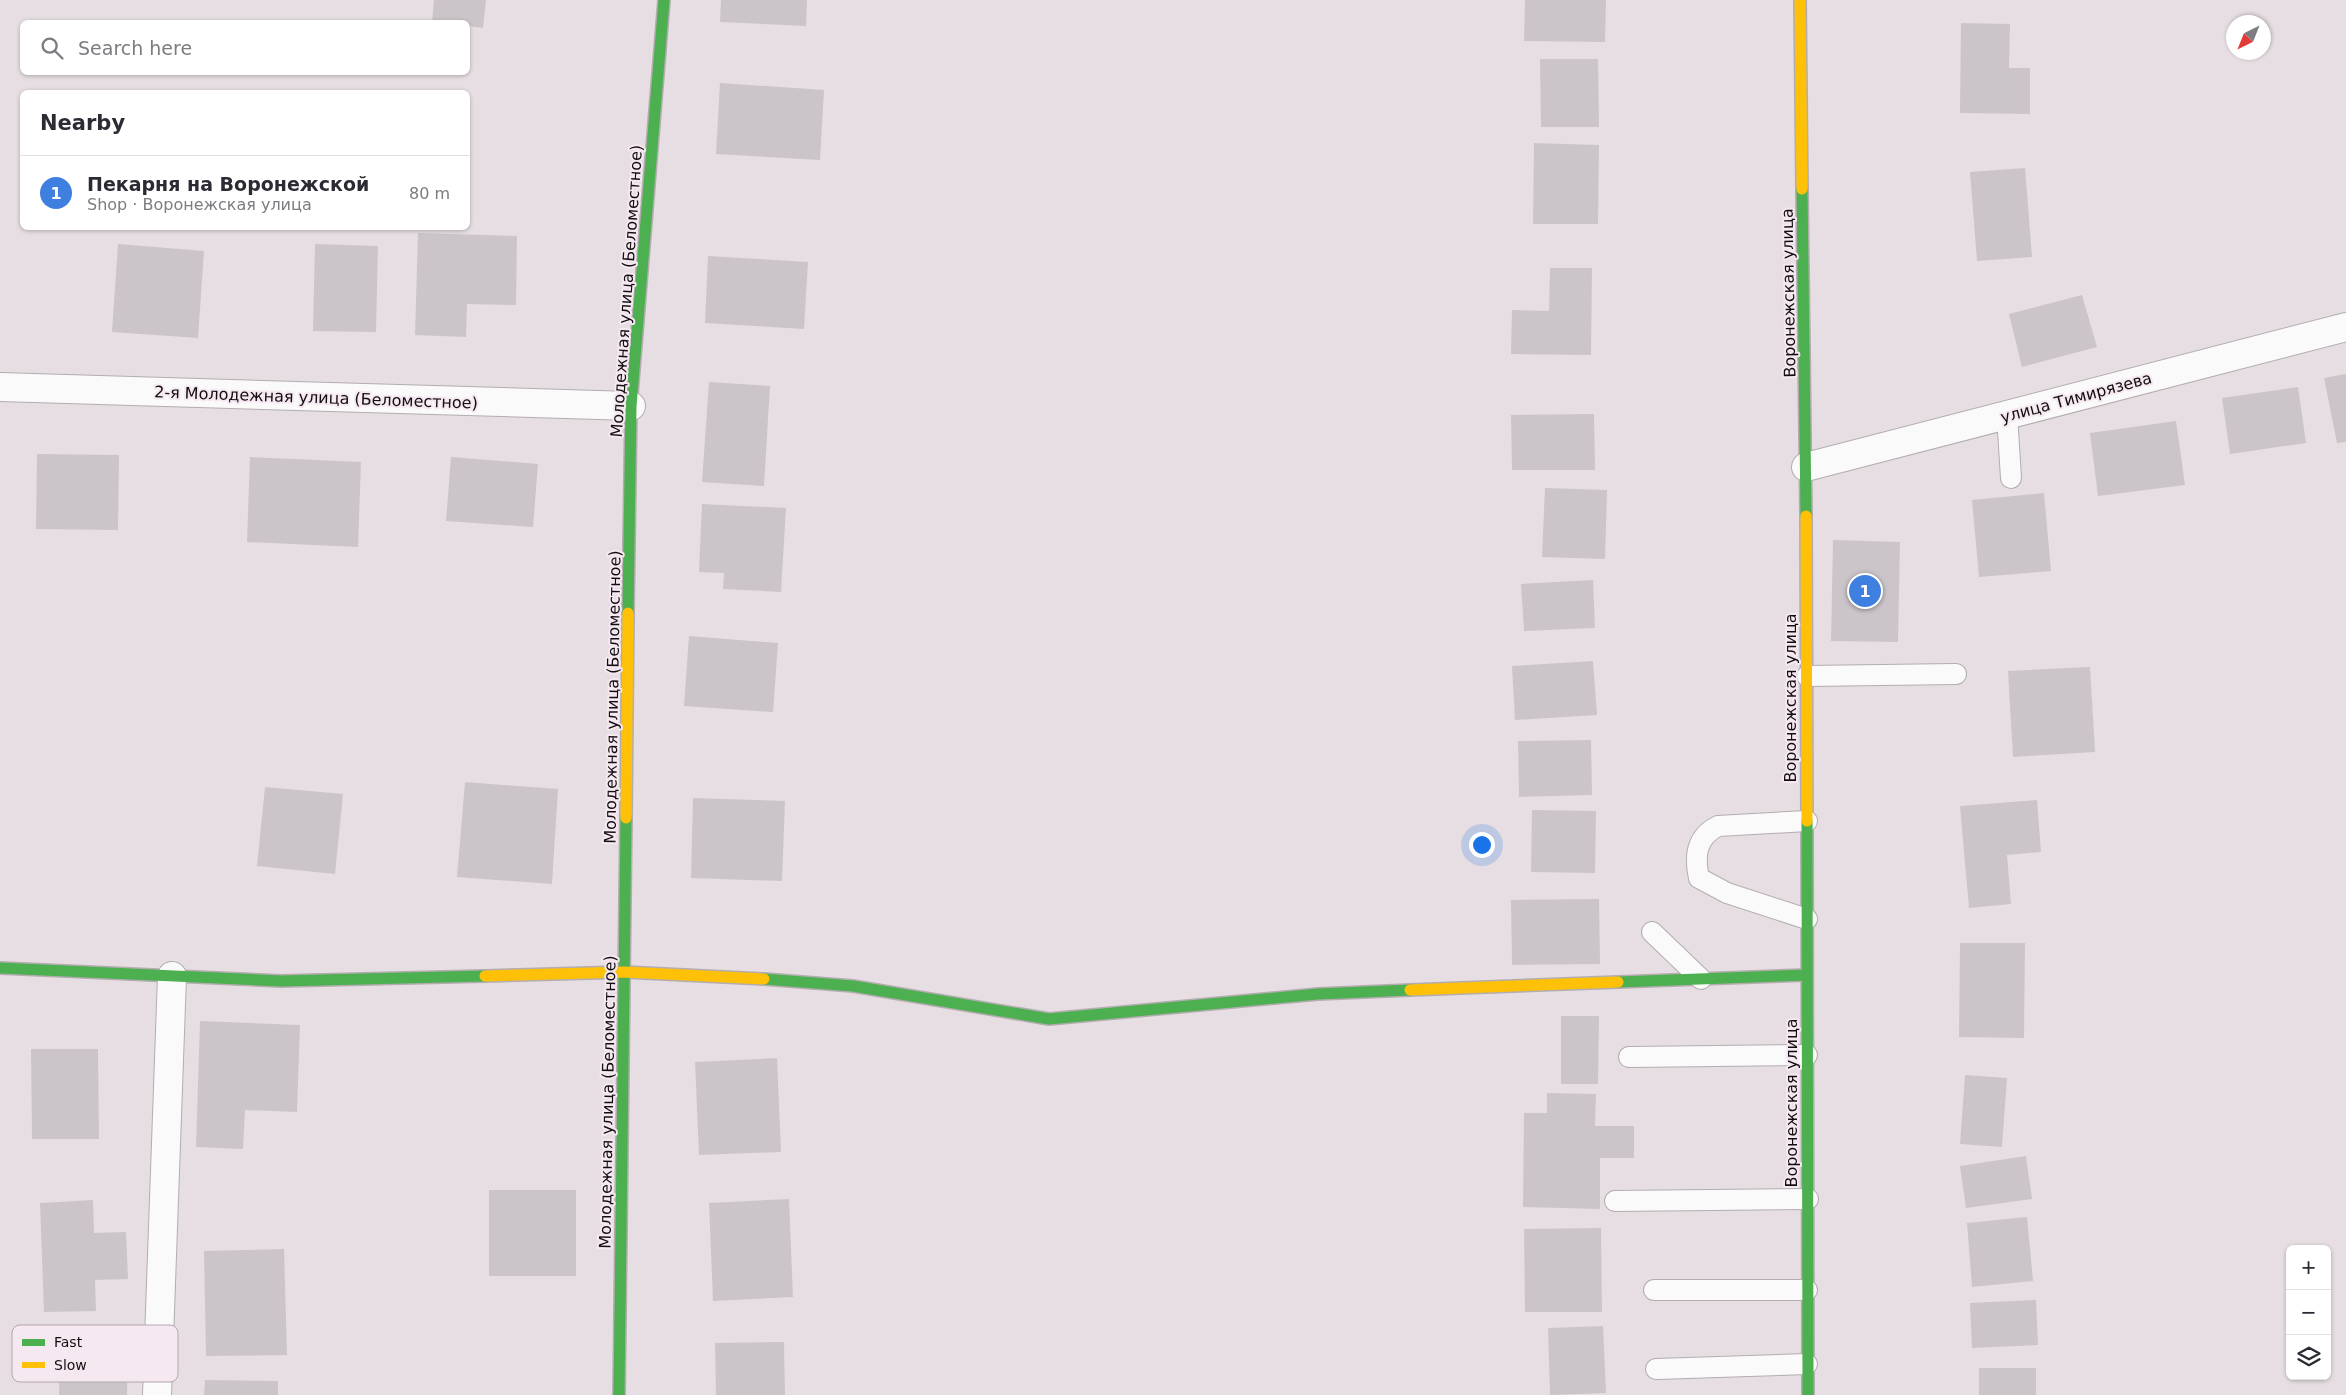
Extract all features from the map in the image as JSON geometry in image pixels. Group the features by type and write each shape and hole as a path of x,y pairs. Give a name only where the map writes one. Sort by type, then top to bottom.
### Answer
{"street":[{"name":"Молодежная улица (Беломестное)","path":"619,1395 632,406 664,0"},
{"name":"Воронежская улица","path":"1800,0 1806,467 1808,1395"},
{"name":"улица Тимирязева","path":"1806,467 2346,327"},
{"name":"2-я Молодежная улица (Беломестное)","path":"0,387 632,406"},
{"path":"0,968 281,981 625,972 853,986 1048,1019 1318,994 1807,975"},
{"path":"160,1325 172,976"},
{"path":"158,1382 158,1395"}],"lane":[{"path":"2007,415 2011,478"},
{"path":"1806,676 1956,674"},
{"path":"1807,821 1718,826 1707,831 1699,846 1695,861 1699,878 1726,893 1807,919"},
{"path":"1652,932 1701,979"},
{"path":"1629,1057 1807,1055"},
{"path":"1615,1201 1808,1199"},
{"path":"1654,1290 1807,1290"},
{"path":"1656,1369 1808,1364"}],"building":[{"path":"434,0 486,0 483,28 470,26 470,20 432,20"},
{"path":"721,0 807,0 806,26 720,22"},
{"path":"1525,0 1606,0 1605,42 1524,41"},
{"path":"1961,23 2010,24 2009,68 2030,68 2030,114 1960,113"},
{"path":"1540,59 1598,59 1599,127 1541,127"},
{"path":"720,83 824,90 820,160 716,154"},
{"path":"1534,143 1599,145 1598,224 1533,224"},
{"path":"2025,168 2032,257 1977,261 1970,172"},
{"path":"418,233 517,236 516,305 467,304 466,337 415,335"},
{"path":"118,244 204,251 198,338 112,332"},
{"path":"315,244 378,246 376,332 313,331"},
{"path":"708,256 808,262 804,329 705,323"},
{"path":"1550,268 1592,268 1591,355 1511,354 1512,310 1549,311"},
{"path":"2082,295 2097,347 2022,367 2009,314"},
{"path":"2346,374 2346,442 2337,443 2324,378"},
{"path":"709,382 770,386 764,486 702,482"},
{"path":"2298,387 2306,443 2230,454 2222,398"},
{"path":"1594,414 1595,470 1512,470 1511,415"},
{"path":"2176,421 2185,485 2098,496 2090,433"},
{"path":"37,454 119,455 118,530 36,529"},
{"path":"250,457 361,462 358,547 247,542"},
{"path":"451,457 538,464 533,527 446,521"},
{"path":"1545,488 1607,490 1605,559 1542,557"},
{"path":"2044,493 2051,571 1979,577 1972,500"},
{"path":"702,504 786,508 781,592 723,589 724,573 699,572"},
{"path":"1833,540 1900,542 1898,642 1831,641"},
{"path":"1593,580 1595,628 1524,631 1521,584"},
{"path":"689,636 778,643 773,712 684,706"},
{"path":"1593,661 1597,715 1515,720 1512,666"},
{"path":"2090,667 2095,752 2013,757 2008,671"},
{"path":"1591,740 1592,795 1519,797 1518,741"},
{"path":"465,782 558,789 552,884 457,877"},
{"path":"265,787 343,794 335,874 257,866"},
{"path":"693,798 785,801 782,881 691,878"},
{"path":"2037,800 2041,852 2007,855 2011,904 1969,908 1960,806"},
{"path":"1532,810 1596,811 1595,873 1531,872"},
{"path":"1599,899 1600,964 1512,965 1511,900"},
{"path":"1960,943 2025,943 2024,1038 1959,1037"},
{"path":"1561,1016 1599,1016 1598,1084 1561,1084"},
{"path":"200,1021 300,1025 297,1112 245,1110 243,1149 196,1147"},
{"path":"31,1049 98,1049 99,1139 32,1139"},
{"path":"777,1058 781,1152 699,1155 695,1062"},
{"path":"1965,1075 2007,1078 2002,1147 1960,1144"},
{"path":"1547,1093 1596,1094 1595,1126 1634,1126 1634,1158 1600,1158 1600,1209 1523,1207 1524,1113 1547,1113"},
{"path":"2026,1156 2032,1199 1966,1208 1960,1166"},
{"path":"489,1190 576,1190 576,1276 489,1276"},
{"path":"789,1199 793,1297 713,1301 709,1203"},
{"path":"93,1200 94,1233 126,1232 128,1279 95,1280 96,1311 44,1312 40,1203"},
{"path":"2027,1217 2033,1281 1972,1287 1967,1223"},
{"path":"1601,1228 1602,1312 1525,1312 1524,1229"},
{"path":"284,1249 287,1355 206,1356 204,1251"},
{"path":"2036,1300 2038,1345 1972,1348 1970,1303"},
{"path":"1603,1326 1606,1393 1550,1395 1548,1328"},
{"path":"784,1342 785,1395 716,1395 715,1343"},
{"path":"1979,1368 2036,1368 2036,1395 1979,1395"},
{"path":"205,1380 278,1381 278,1395 204,1395"},
{"path":"59,1382 127,1382 127,1395 59,1395"}],"traffic: fast":[{"path":"628,613 631,406 664,0"},
{"path":"1802,189 1806,516"},
{"path":"619,1395 626,818"},
{"path":"1807,821 1808,1395"},
{"path":"0,968 281,981 485,976"},
{"path":"1618,982 1807,975"},
{"path":"764,979 853,986 1049,1019 1318,994 1410,990"}],"traffic: slow":[{"path":"1800,0 1802,189"},
{"path":"1806,516 1807,821"},
{"path":"626,818 628,613"},
{"path":"485,976 625,972 764,979"},
{"path":"1410,990 1618,982"}],"place":[{"name":"Пекарня на Воронежской","path":"1865,591"}]}
